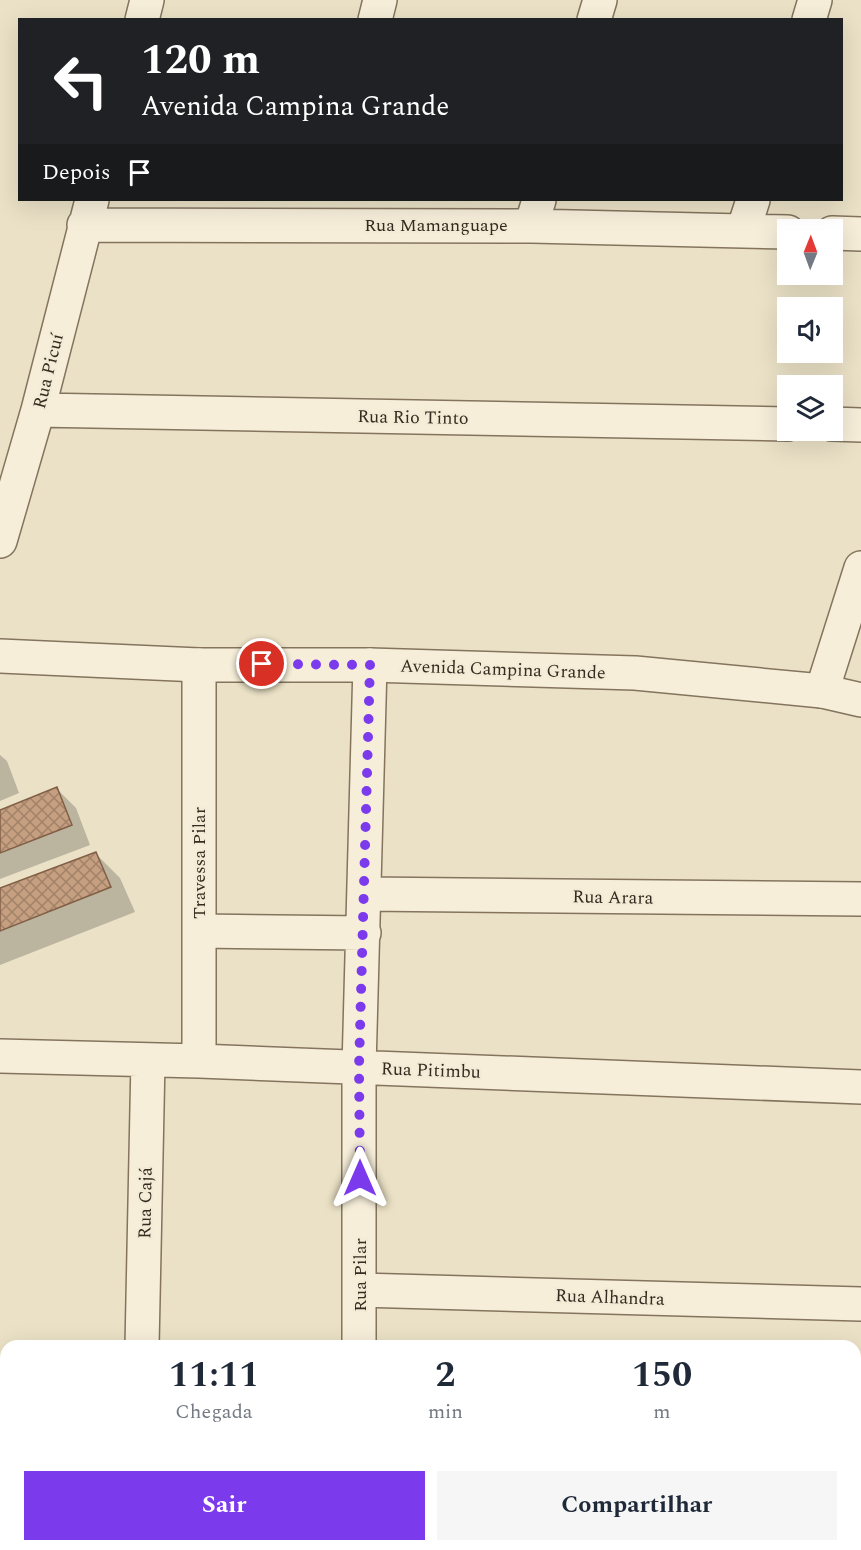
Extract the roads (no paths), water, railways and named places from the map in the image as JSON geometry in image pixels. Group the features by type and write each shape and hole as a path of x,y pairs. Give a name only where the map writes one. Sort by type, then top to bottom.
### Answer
{"street":[{"path":"142,18 147,0"},
{"path":"376,18 380,0"},
{"path":"595,18 600,0"},
{"path":"809,18 814,0"},
{"path":"743,231 753,201"},
{"name":"Rua Mamanguape","path":"88,212 535,213 743,231 777,232"},
{"name":"Rua Picuí","path":"0,541 38,410 88,212"},
{"path":"843,233 861,234"},
{"name":"Rua Rio Tinto","path":"38,410 777,424"},
{"path":"843,424 861,425"},
{"path":"822,691 861,568"},
{"name":"Avenida Campina Grande","path":"0,656 199,665 370,665 635,673 822,691 861,700"},
{"name":"Travessa Pilar","path":"199,665 199,1061"},
{"name":"Rua Pilar","path":"359,1340 359,1067 366,894 370,665"},
{"name":"Rua Arara","path":"366,894 861,899"},
{"path":"199,931 364,933"},
{"name":"Rua Pitimbu","path":"0,1056 199,1061 861,1087"},
{"name":"Rua Cajá","path":"142,1340 148,1060"},
{"name":"Rua Alhandra","path":"360,1290 861,1304"}]}
